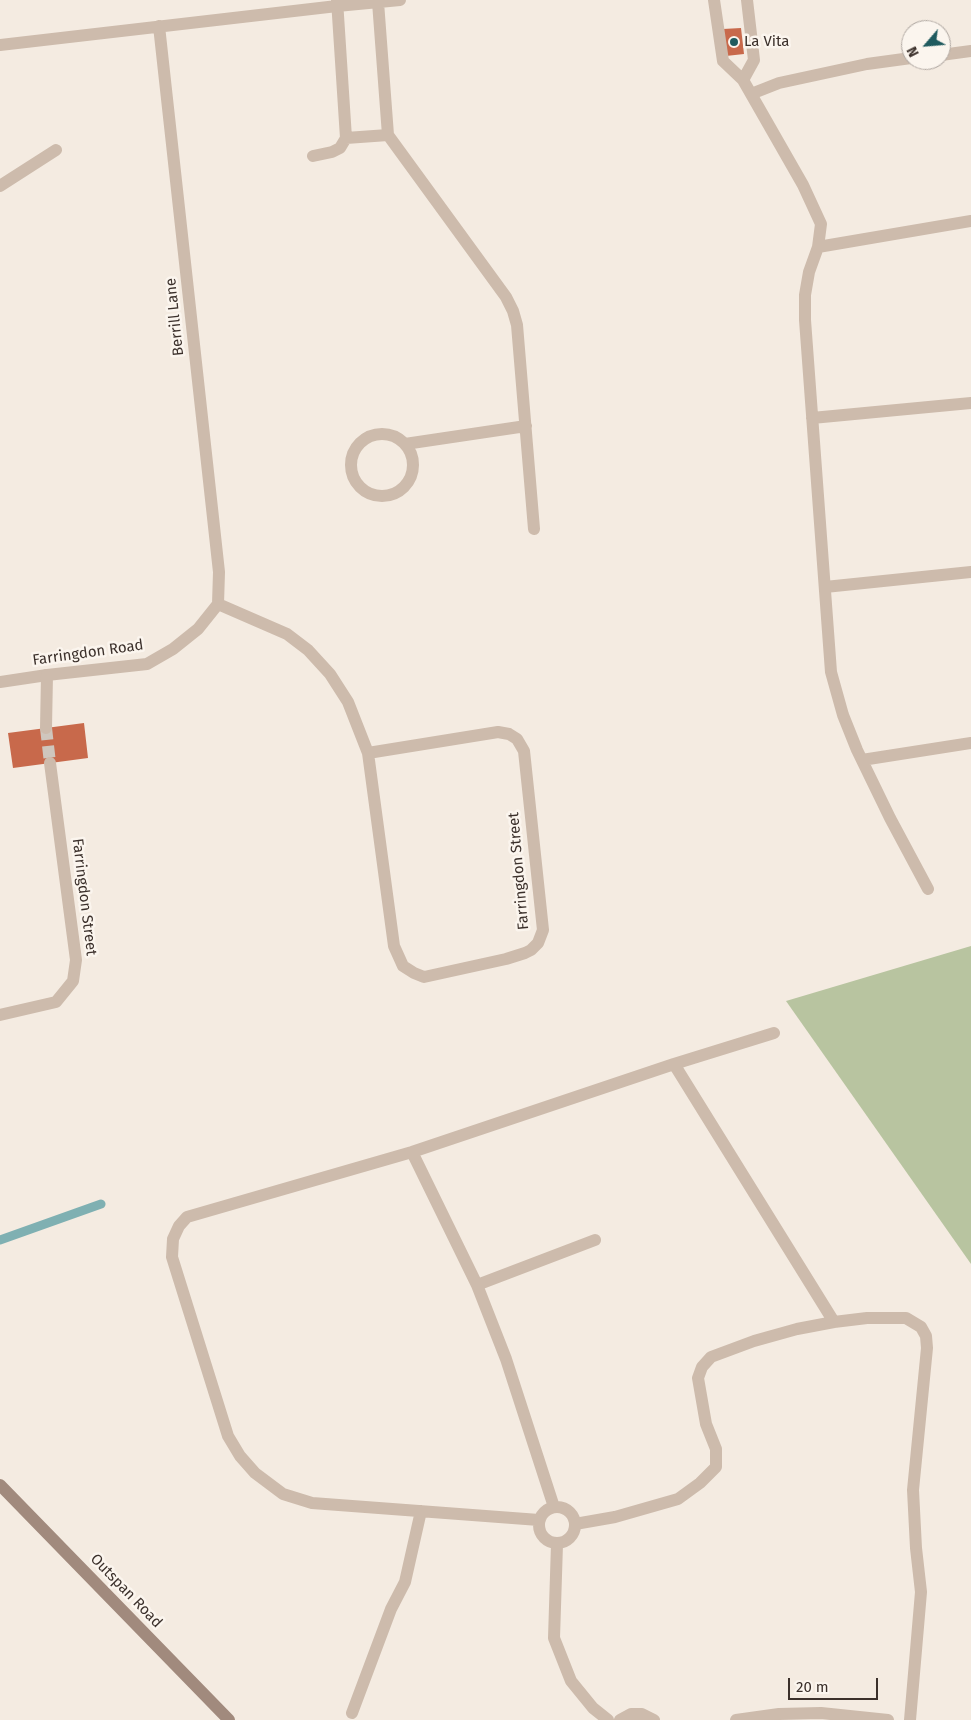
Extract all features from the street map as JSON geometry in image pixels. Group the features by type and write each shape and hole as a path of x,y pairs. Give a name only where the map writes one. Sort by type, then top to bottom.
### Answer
{"street":[{"path":"0,45 337,3 400,0"},
{"path":"714,0 723,61 743,80 752,94 813,204 820,224 818,247 809,272 805,295 805,320 831,672 843,714 862,760 928,889"},
{"path":"743,80 754,60 747,0"},
{"path":"378,2 388,135 506,297 513,311 517,325 534,529"},
{"path":"313,156 332,152 340,148 346,138 337,3"},
{"name":"Berrill Lane","path":"159,26 220,572 218,604"},
{"path":"951,54 971,51"},
{"path":"752,94 778,83 867,64 901,59"},
{"path":"346,138 388,135"},
{"path":"0,186 56,150"},
{"path":"818,247 971,221"},
{"path":"812,418 971,403"},
{"path":"406,444 412,454 413,465 412,476 407,486 388,497 367,493 359,486 353,476 351,466 356,450 365,440 373,436 390,435 399,438 406,444 526,426"},
{"path":"825,587 971,572"},
{"name":"Farringdon Road","path":"0,682 147,664 173,649 198,628 218,604"},
{"name":"Farringdon Street","path":"218,604 286,634 308,650 330,674 348,702 368,753 394,946 403,966 424,977 506,958 531,950 538,943 543,930 524,751 517,739 508,734 498,732 368,753"},
{"path":"46,728 47,675"},
{"path":"862,760 971,743"},
{"name":"Farringdon Street","path":"0,1014 56,1002 73,981 76,960 50,763"},
{"path":"539,1520 312,1503 283,1494 256,1473 240,1456 228,1436 172,1257 173,1239 179,1226 187,1217 412,1152 774,1032"},
{"path":"674,1064 834,1322"},
{"path":"412,1152 476,1286 506,1360 554,1507"},
{"path":"476,1286 596,1240"},
{"path":"575,1524 614,1517 678,1499 700,1483 716,1467 716,1449 706,1424 698,1378 702,1367 711,1356 754,1341 834,1322 868,1318 906,1318 921,1327 926,1336 927,1348 913,1490 916,1548 921,1592 910,1720"},
{"name":"Outspan Road","path":"0,1485 229,1720"},
{"path":"554,1507 564,1508 572,1514 575,1524 570,1538 558,1544 544,1539 539,1530 539,1520 546,1510 554,1507"},
{"path":"352,1714 391,1608 405,1582 421,1511"},
{"path":"558,1544 554,1638 570,1681 593,1708 608,1720"},
{"path":"736,1720 779,1714 821,1713 888,1720"},
{"path":"620,1720 631,1714 642,1714 654,1720"}],"green space":[{"path":"971,946 971,1264 786,1001"}],"building":[{"name":"La Vita","path":"741,28 744,54 726,56 723,29"},
{"path":"84,723 88,758 13,768 8,733"}],"waterway":[{"path":"0,1240 101,1204"}],"tunnel":[{"path":"46,728 50,763"}],"place":[{"name":"La Vita","path":"734,42"}]}
